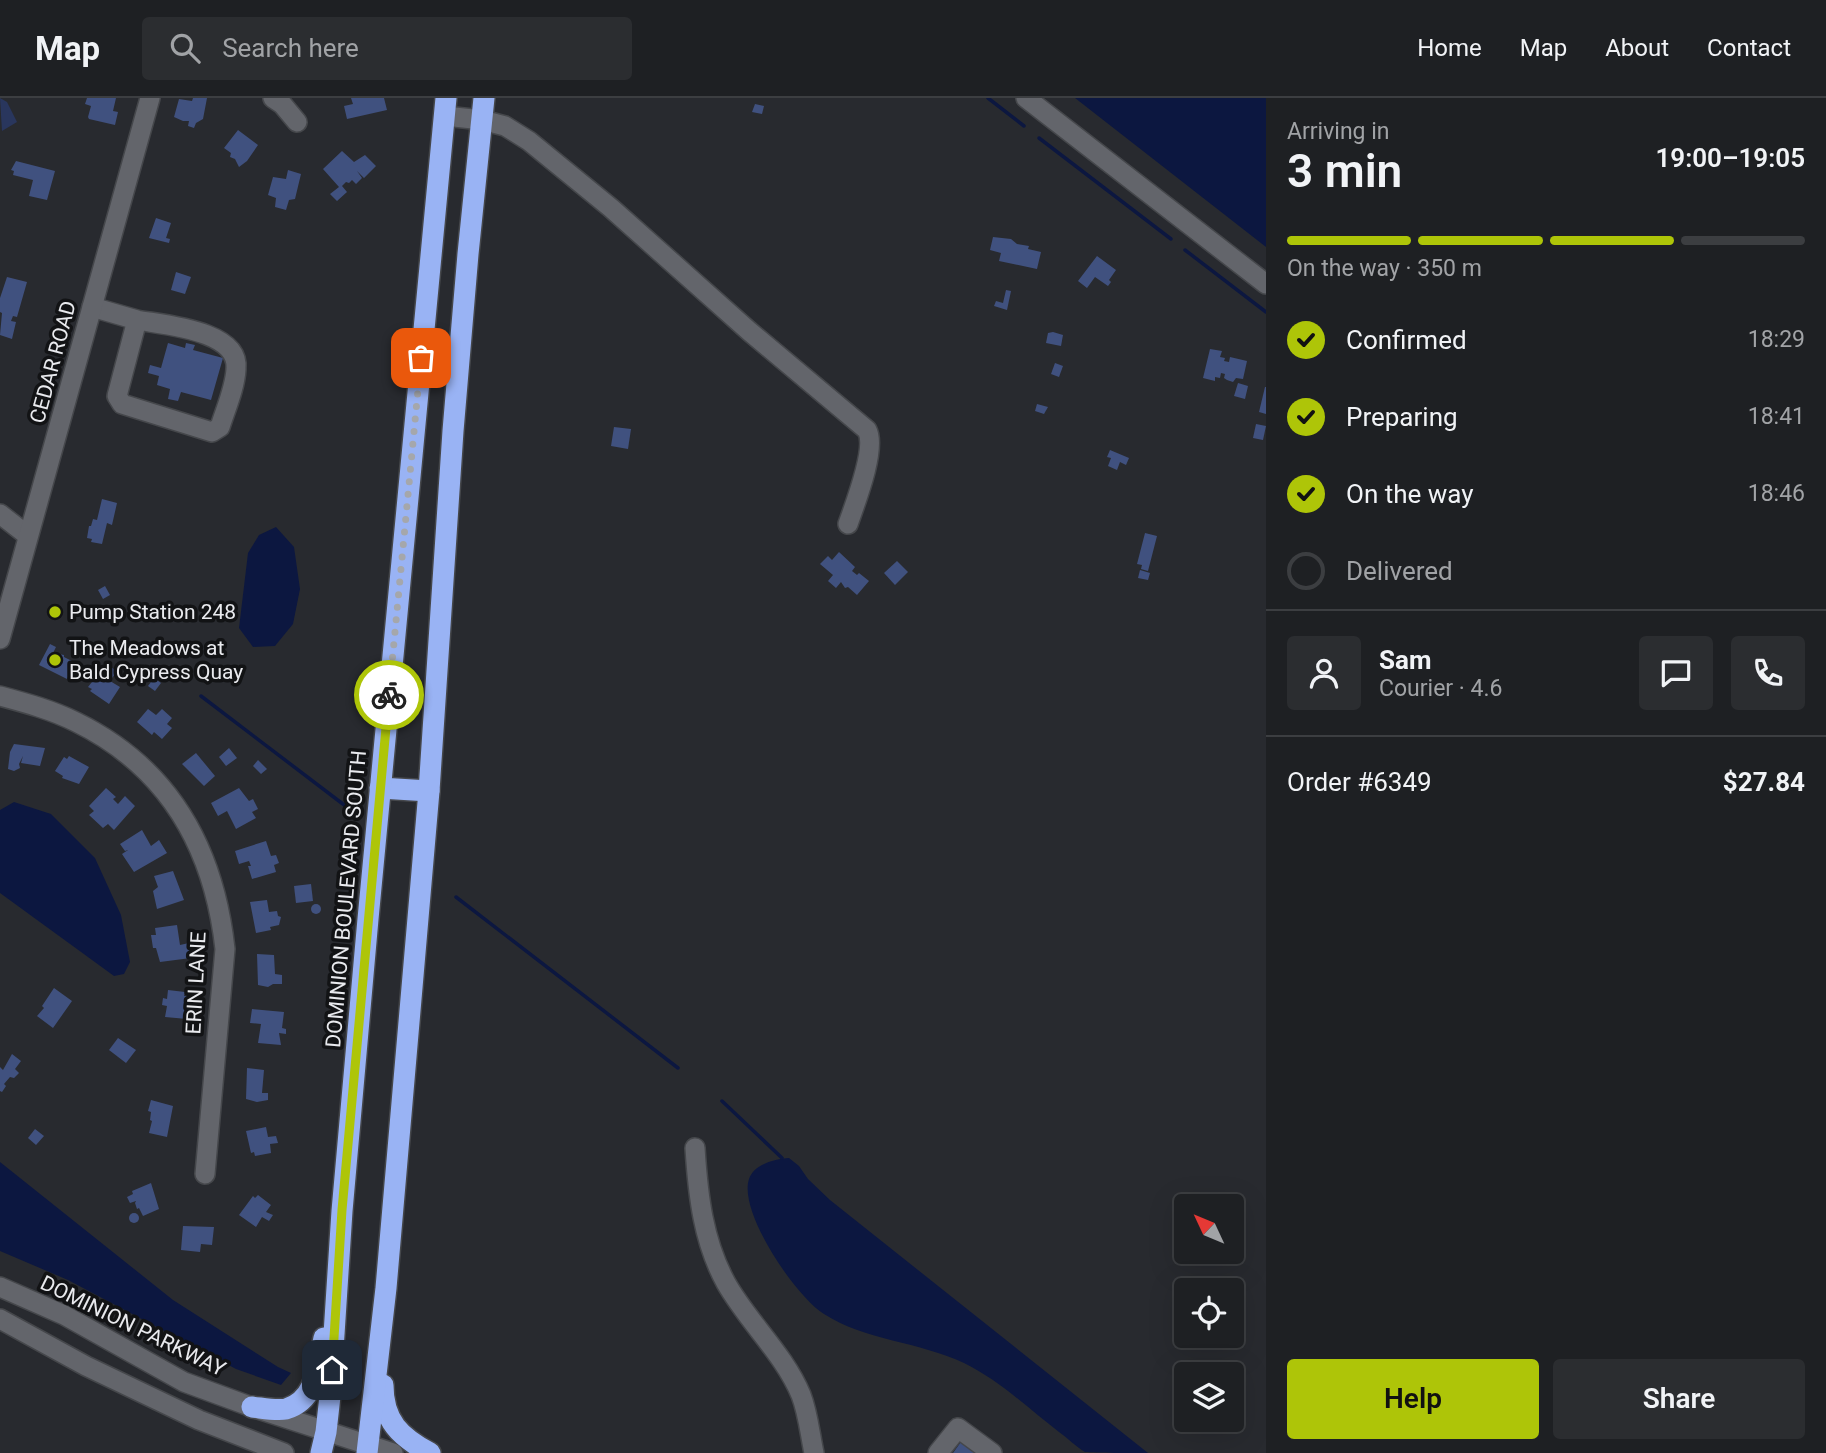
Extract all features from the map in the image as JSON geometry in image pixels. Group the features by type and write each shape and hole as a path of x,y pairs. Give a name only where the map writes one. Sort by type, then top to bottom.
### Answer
{"highway":[{"path":"368,1449 383,1318 429,791 453,431 484,98"},
{"name":"DOMINION BOULEVARD SOUTH","path":"323,1443 380,788 445,107"},
{"path":"380,788 429,791"},
{"path":"252,1407 285,1409 301,1401 313,1386 340,1264"},
{"path":"383,1318 383,1399 393,1425 410,1442 430,1453"}],"street":[{"name":"CEDAR ROAD","path":"0,639 149,98"},
{"path":"273,98 282,104 297,122"},
{"path":"1026,98 1266,284"},
{"path":"445,107 505,126 528,141 611,208 749,331 867,430 871,437 866,464 848,524"},
{"path":"92,307 137,320 205,332 224,344 233,355 237,366 220,427 216,431 122,404 117,396 137,320"},
{"path":"0,514 27,535"},
{"name":"ERIN LANE","path":"0,696 76,722 126,754 160,786 182,815 199,846 212,879 221,914 225,949 205,1174"},
{"path":"695,1148 703,1222 713,1251 726,1283 779,1357 800,1395 814,1453"},
{"name":"DOMINION PARKWAY","path":"0,1287 64,1315 184,1382 252,1407 323,1443 393,1453"},
{"path":"0,1319 86,1366 199,1420 284,1453"},
{"path":"938,1453 958,1428 992,1453"}],"shaded area":[{"path":"0,98 7,102 17,122 2,131"},
{"path":"1075,98 1266,98 1266,247"},
{"path":"276,527 294,547 300,589 293,624 275,646 253,647 239,628 248,553 259,535"},
{"path":"14,802 51,814 95,858 121,915 130,962 124,974 114,976 0,893 0,810"},
{"path":"789,1158 830,1200 1148,1453 1085,1452 1002,1386 964,1363 929,1350 857,1330 840,1323 812,1305 785,1273 772,1252 752,1212 748,1194 749,1179 755,1170 772,1161"},
{"path":"0,1162 173,1300 291,1373 281,1385 236,1369 68,1280 0,1251"}],"building":[{"path":"87,98 116,98 113,111 118,112 115,125 89,119 91,106 85,104"},
{"path":"193,98 207,98 203,119 196,123 194,128 188,126 189,121 174,117 179,99 192,101"},
{"path":"351,98 384,98 387,110 347,119 344,106 353,104"},
{"path":"755,104 764,106 762,114 752,112"},
{"path":"238,130 258,145 247,161 239,167 235,159 230,157 231,153 224,148"},
{"path":"342,151 354,162 365,155 376,166 364,178 357,171 362,178 356,184 352,180 346,182 342,186 347,192 337,201 330,194 339,187 323,169"},
{"path":"16,161 55,171 47,200 29,196 33,180 13,175 14,171 11,170"},
{"path":"288,170 301,174 295,199 289,200 286,210 275,207 276,198 268,195 273,177 286,179"},
{"path":"156,218 171,223 166,238 170,239 169,243 149,238"},
{"path":"993,237 1011,239 1017,244 1029,246 1028,249 1041,252 1037,269 999,261 1001,253 990,250"},
{"path":"1097,256 1116,270 1108,286 1095,277 1087,288 1078,281"},
{"path":"176,272 191,277 185,294 171,290"},
{"path":"7,277 27,282 17,317 13,316 11,321 16,322 12,339 0,335 0,298"},
{"path":"1006,290 1011,291 1007,310 994,306 996,301 1003,303"},
{"path":"1048,333 1063,335 1061,346 1046,343"},
{"path":"168,343 185,348 186,343 195,345 193,350 223,358 211,400 181,392 178,401 168,399 170,389 157,385 159,376 148,373 150,365 161,368"},
{"path":"1210,349 1222,351 1220,357 1225,358 1224,361 1229,362 1230,357 1247,361 1243,379 1236,378 1233,382 1224,378 1225,374 1221,373 1220,378 1215,377 1215,381 1203,378"},
{"path":"1055,363 1063,366 1059,377 1051,374"},
{"path":"1238,383 1248,386 1245,399 1234,396"},
{"path":"1266,387 1266,414 1259,412"},
{"path":"1037,404 1048,407 1044,414 1035,411"},
{"path":"1256,424 1266,426 1263,440 1253,438"},
{"path":"614,427 631,429 628,449 611,446"},
{"path":"1110,450 1129,458 1126,465 1120,462 1117,470 1108,466 1111,458 1107,457"},
{"path":"102,499 117,503 112,525 107,523 102,544 91,542 92,539 87,538 89,526 93,519 97,520"},
{"path":"1145,533 1157,536 1148,571 1137,564"},
{"path":"839,552 855,567 852,571 869,581 857,595 848,587 845,588 841,582 836,588 828,581 833,575 820,564 828,556 832,560"},
{"path":"897,561 908,572 895,585 884,573"},
{"path":"1140,570 1150,573 1148,580 1138,578"},
{"path":"105,586 110,595 103,599 98,590"},
{"name":"Pump Station 248","path":"51,607 60,609 58,617 49,615"},
{"name":"The Meadows at Bald Cypress Quay","path":"50,644 56,647 53,653 64,655 74,662 67,679 39,665"},
{"path":"106,664 117,671 110,681 120,687 109,704 88,687"},
{"path":"154,678 161,683 155,691 148,686"},
{"path":"148,709 156,715 162,709 172,718 167,724 172,728 162,739 154,732 152,735 137,722"},
{"path":"14,744 45,748 40,766 21,763 23,756 19,764 20,768 14,771 8,769"},
{"path":"229,748 237,758 226,766 219,757"},
{"path":"196,753 215,776 204,786 182,764"},
{"path":"69,756 89,767 79,784 62,778 63,776 55,771 64,757 67,759"},
{"path":"258,760 267,769 261,774 253,766"},
{"path":"106,788 116,797 113,799 118,804 125,796 135,806 114,830 108,824 103,828 89,815 94,811 89,806"},
{"path":"239,788 249,801 253,799 258,809 252,812 256,818 236,829 227,811 218,816 211,803"},
{"path":"142,830 151,846 159,840 167,853 134,872 122,854 128,850 125,851 120,844"},
{"path":"266,841 271,856 276,855 279,863 274,865 276,872 252,879 249,861 239,864 235,851"},
{"path":"173,871 184,900 157,909 153,891 158,887 154,876"},
{"path":"311,884 313,901 296,903 294,886"},
{"path":"267,900 269,912 277,911 281,917 279,925 256,933 250,902"},
{"path":"316,904 320,905 320,913 316,914 312,913 311,909 312,905"},
{"path":"177,925 180,945 189,943 191,958 160,962 156,948 153,948 151,935 156,935 155,928"},
{"path":"257,954 274,955 275,974 282,975 282,984 268,987 258,985"},
{"path":"54,988 72,1001 53,1028 37,1016"},
{"path":"168,990 185,992 187,1019 165,1017 167,1006 162,1005 163,998 167,999"},
{"path":"252,1009 284,1012 282,1028 286,1029 286,1034 279,1033 281,1045 258,1043 261,1024 250,1023"},
{"path":"118,1038 136,1050 126,1063 109,1050"},
{"path":"12,1054 21,1061 15,1069 19,1073 14,1078 10,1077 2,1092 0,1067 3,1070"},
{"path":"247,1068 264,1070 262,1093 268,1093 268,1100 257,1102 246,1099"},
{"path":"151,1100 173,1106 167,1137 149,1133 152,1121 151,1112 148,1111"},
{"path":"266,1127 268,1137 276,1136 278,1143 270,1144 271,1153 255,1156 254,1152 251,1153 246,1131"},
{"path":"35,1129 44,1136 36,1145 28,1138"},
{"path":"151,1183 159,1209 143,1216 139,1208 137,1209 136,1201 130,1203 127,1197 133,1194 132,1191"},
{"path":"258,1195 271,1205 266,1212 273,1215 269,1221 262,1217 256,1227 239,1215 253,1196 255,1198"},
{"path":"134,1213 138,1214 138,1222 134,1223 130,1222 129,1218 130,1214"},
{"path":"183,1226 214,1227 212,1245 201,1244 200,1252 181,1250"},
{"path":"963,1439 982,1453 953,1453"}],"waterway":[{"path":"988,98 1024,126"},
{"path":"1039,138 1171,239"},
{"path":"1185,250 1266,312"},
{"path":"201,696 356,814"},
{"path":"456,897 678,1068"},
{"path":"722,1101 782,1158"}],"way so far":[{"path":"389,695 421,358"}],"place":[{"name":"Pump Station 248","path":"55,612"},
{"name":"The Meadows at Bald Cypress Quay","path":"55,660"}],"route":[{"path":"332,1370 342,1210 389,695"}]}
